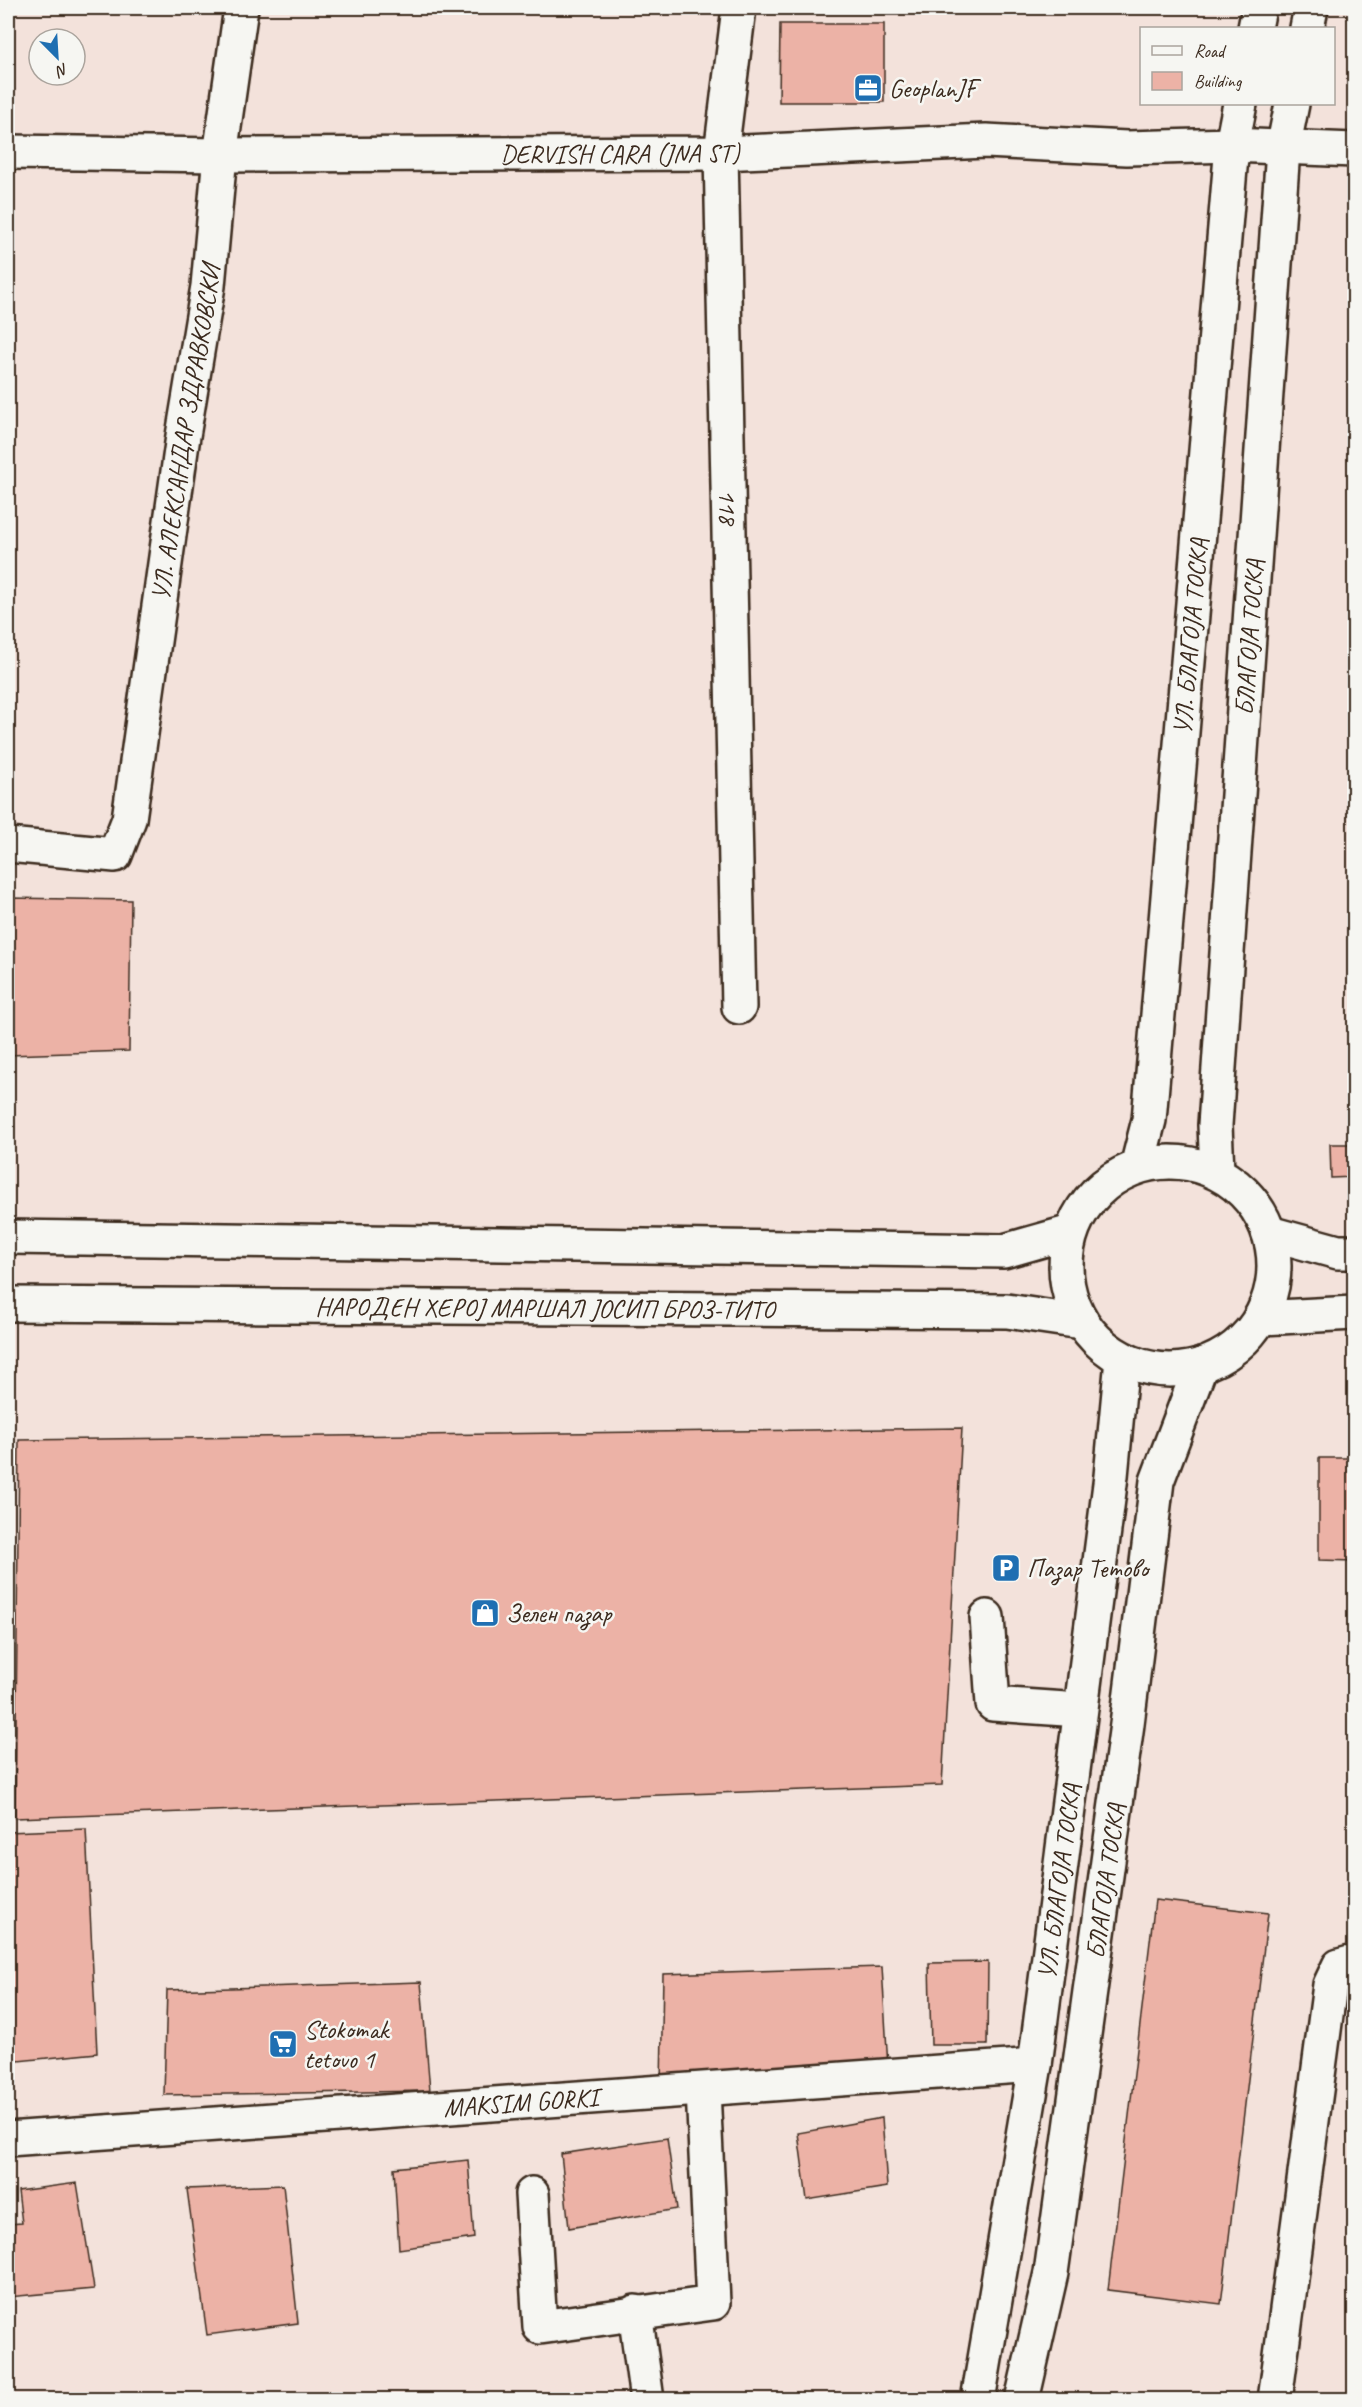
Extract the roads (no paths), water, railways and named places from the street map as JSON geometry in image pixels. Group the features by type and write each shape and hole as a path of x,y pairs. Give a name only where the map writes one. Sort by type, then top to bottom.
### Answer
{"street":[{"name":"УЛ. АЛЕКСАНДАР ЗДРАВКОВСКИ","path":"8,845 115,855 129,819 183,436 208,286 220,154 241,8"},
{"name":"118","path":"739,8 721,153 739,1007"},
{"path":"1255,27 1259,8"},
{"path":"1307,27 1311,8"},
{"name":"УЛ. БЛАГОЈА ТОСКА","path":"1137,1167 1149,1120 1232,145 1240,105"},
{"name":"БЛАГОЈА ТОСКА","path":"1217,1172 1215,1113 1283,149 1292,105"},
{"name":"DERVISH CARA (JNA ST)","path":"8,152 721,153 986,141 1127,148 1232,145 1283,149 1354,150"},
{"path":"1177,1162 1198,1165 1217,1172 1249,1198 1261,1215 1269,1233 1274,1276 1260,1318 1245,1339 1225,1355 1201,1365 1182,1370 1161,1371 1122,1359 1099,1344 1082,1323 1071,1302 1065,1279 1066,1255 1071,1232 1081,1210 1096,1192 1115,1177 1137,1167 1177,1162"},
{"path":"8,1237 1004,1251 1071,1232"},
{"path":"1269,1233 1338,1252 1354,1252"},
{"name":"НАРОДЕН ХЕРОЈ МАРШАЛ ЈОСИП БРОЗ-ТИТО","path":"8,1304 1007,1311 1082,1323"},
{"path":"1260,1318 1354,1313"},
{"name":"УЛ. БЛАГОЈА ТОСКА","path":"978,2400 1035,2065 1111,1476 1122,1359"},
{"name":"БЛАГОЈА ТОСКА","path":"1022,2400 1051,2273 1128,1724 1157,1481 1201,1365"},
{"path":"987,1617 993,1704 1080,1710"},
{"path":"1275,2400 1330,1985 1339,1966 1354,1962"},
{"name":"MAKSIM GORKI","path":"8,2139 703,2091 1035,2065"},
{"path":"532,2194 540,2327 635,2312 713,2303 703,2091"},
{"path":"635,2312 647,2400"}],"place":[{"name":"GeoplanJF","path":"868,88"},
{"name":"Пазар Тетово","path":"1006,1568"},
{"name":"Зелен пазар","path":"485,1613"},
{"name":"Stokomak tetovo 1","path":"283,2044"}]}
